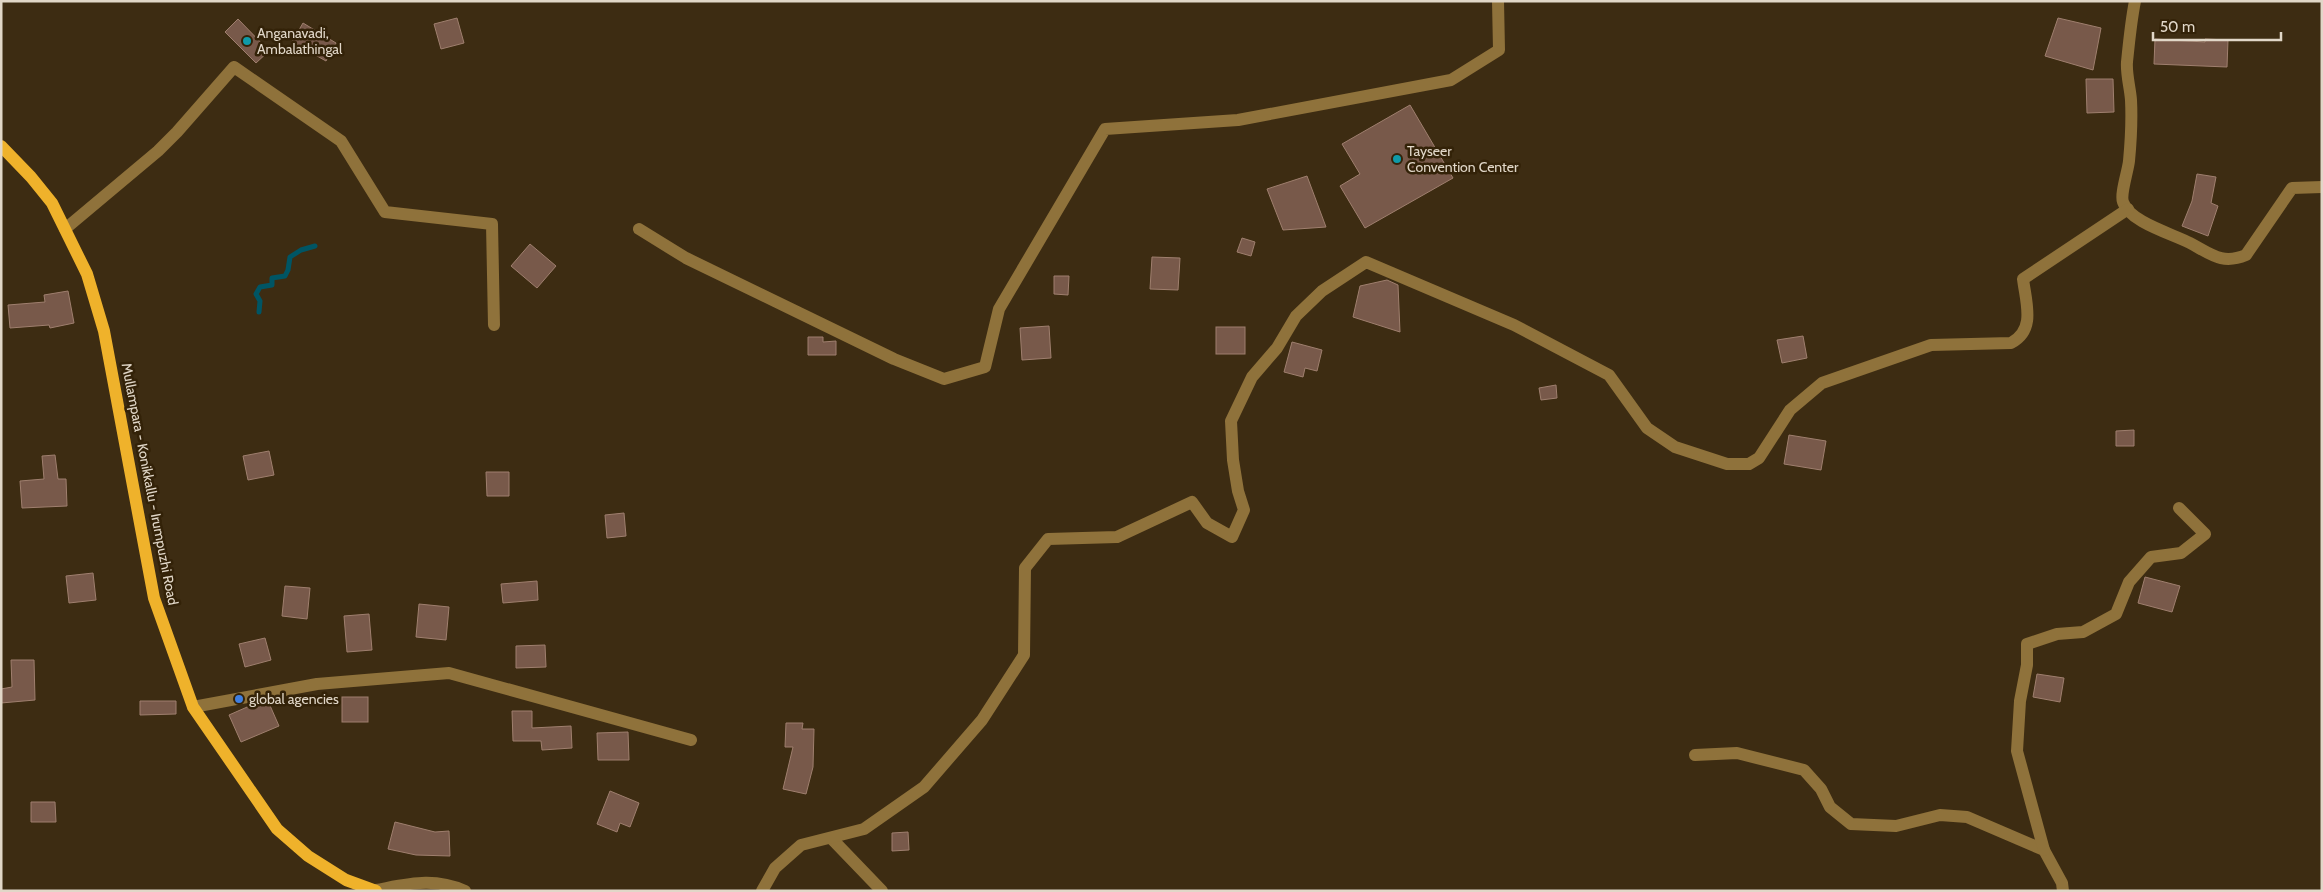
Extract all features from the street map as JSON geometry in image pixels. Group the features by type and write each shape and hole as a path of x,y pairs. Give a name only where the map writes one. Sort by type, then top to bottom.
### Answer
{"main road":[{"name":"Mullampara - Konikkallu - Irumpuzhi Road","path":"1,146 52,203 88,274 104,331 154,598 193,707 277,830 308,856 346,880 371,890"}],"street":[{"path":"639,229 695,262 894,359 944,379 985,367 998,309 1105,129 1238,120 1451,80 1499,50 1498,1"},
{"path":"2135,1 2127,63 2131,99 2131,134 2127,174 2122,196 2123,203 2128,209 2140,219 2207,253 2223,260 2235,260 2246,256 2292,188 2322,187"},
{"path":"65,229 158,151 234,67 341,141 384,212 492,224 494,325"},
{"path":"762,891 775,868 801,845 832,839 864,829 924,787 982,720 1024,655 1025,568 1048,539 1118,537 1192,502 1207,523 1232,537 1244,510 1238,491 1233,460 1231,421 1252,377 1277,348 1296,316 1322,291 1366,262 1514,325 1609,375 1647,428 1675,447 1727,464 1749,464 1759,458 1790,410 1822,383 1931,345 2011,344 2020,338 2028,323 2023,279 2128,209"},
{"path":"2063,891 2062,883 2044,850 2017,751 2020,701 2027,665 2027,644 2057,634 2083,632 2116,614 2129,582 2150,557 2181,553 2205,534 2179,508"},
{"path":"193,707 317,684 449,672 690,740"},
{"path":"1694,756 1738,753 1804,770 1821,789 1830,808 1852,824 1896,826 1940,815 1967,816 2044,850"},
{"path":"832,839 882,891"},
{"path":"371,890 422,882 449,884 465,891"}],"building":[{"path":"457,18 464,43 441,49 434,24"},
{"path":"2058,18 2101,28 2093,70 2045,56"},
{"name":"Anganavadi, Ambalathingal","path":"238,19 269,51 256,63 225,32"},
{"path":"303,23 336,43 326,61 292,42"},
{"path":"2155,39 2205,42 2205,39 2228,40 2227,67 2154,64"},
{"path":"2086,79 2113,79 2114,112 2087,113"},
{"name":"Tayseer Convention Center","path":"1410,105 1453,178 1365,228 1340,186 1360,174 1342,144"},
{"path":"2197,174 2216,177 2211,203 2218,206 2208,236 2182,226 2192,201"},
{"path":"1307,176 1326,227 1283,230 1267,189"},
{"path":"1242,238 1255,242 1251,256 1237,252"},
{"path":"530,244 556,266 537,288 511,266"},
{"path":"1152,257 1180,258 1178,290 1150,289"},
{"path":"1054,276 1069,276 1068,295 1054,294"},
{"path":"1387,280 1398,285 1400,332 1353,317 1360,286"},
{"path":"68,291 74,323 50,328 49,325 10,328 8,305 45,302 44,295"},
{"path":"1049,326 1051,358 1022,360 1020,328"},
{"path":"1216,327 1245,327 1245,354 1216,354"},
{"path":"1803,336 1807,358 1782,363 1777,340"},
{"path":"808,337 823,337 823,342 836,341 836,355 808,355"},
{"path":"1292,342 1322,350 1317,371 1305,368 1303,377 1284,372"},
{"path":"1556,385 1557,398 1541,400 1539,388"},
{"path":"2134,430 2134,446 2116,446 2116,431"},
{"path":"1789,435 1826,441 1821,470 1784,464"},
{"path":"269,451 274,475 248,480 243,456"},
{"path":"55,455 58,479 66,479 67,506 22,508 20,481 44,479 42,456"},
{"path":"486,472 509,472 509,496 487,496"},
{"path":"624,513 626,536 607,538 605,515"},
{"path":"93,573 96,600 69,603 66,576"},
{"path":"2145,577 2180,586 2172,612 2138,603"},
{"path":"537,581 538,600 503,603 501,584"},
{"path":"285,586 310,588 307,619 282,616"},
{"path":"419,604 449,607 446,640 416,637"},
{"path":"369,614 372,650 347,652 344,616"},
{"path":"265,638 271,660 245,667 239,644"},
{"path":"545,645 546,667 516,668 516,646"},
{"path":"11,660 34,660 35,700 1,703 1,689 12,687"},
{"path":"2037,674 2064,678 2060,702 2033,697"},
{"path":"342,697 368,697 368,722 342,722"},
{"path":"140,701 176,701 176,714 140,715"},
{"path":"268,701 279,726 241,742 229,715 254,704"},
{"path":"512,711 532,711 532,728 571,726 572,748 542,750 541,741 513,741"},
{"path":"786,723 803,723 802,729 814,729 813,767 806,794 783,789 793,747 785,747"},
{"path":"628,732 629,760 598,760 597,733"},
{"path":"610,791 639,803 630,827 620,823 617,832 597,824"},
{"path":"31,802 55,802 56,822 31,822"},
{"path":"395,822 435,832 449,831 450,856 416,855 388,849"},
{"path":"908,832 909,850 892,851 892,833"}],"waterway":[{"path":"259,312 260,301 256,294 260,287 272,285 272,278 285,276 290,257 301,250 315,246"}],"place":[{"name":"Anganavadi, Ambalathingal","path":"247,41"},
{"name":"Tayseer Convention Center","path":"1397,159"},
{"name":"global agencies","path":"239,699"}]}
